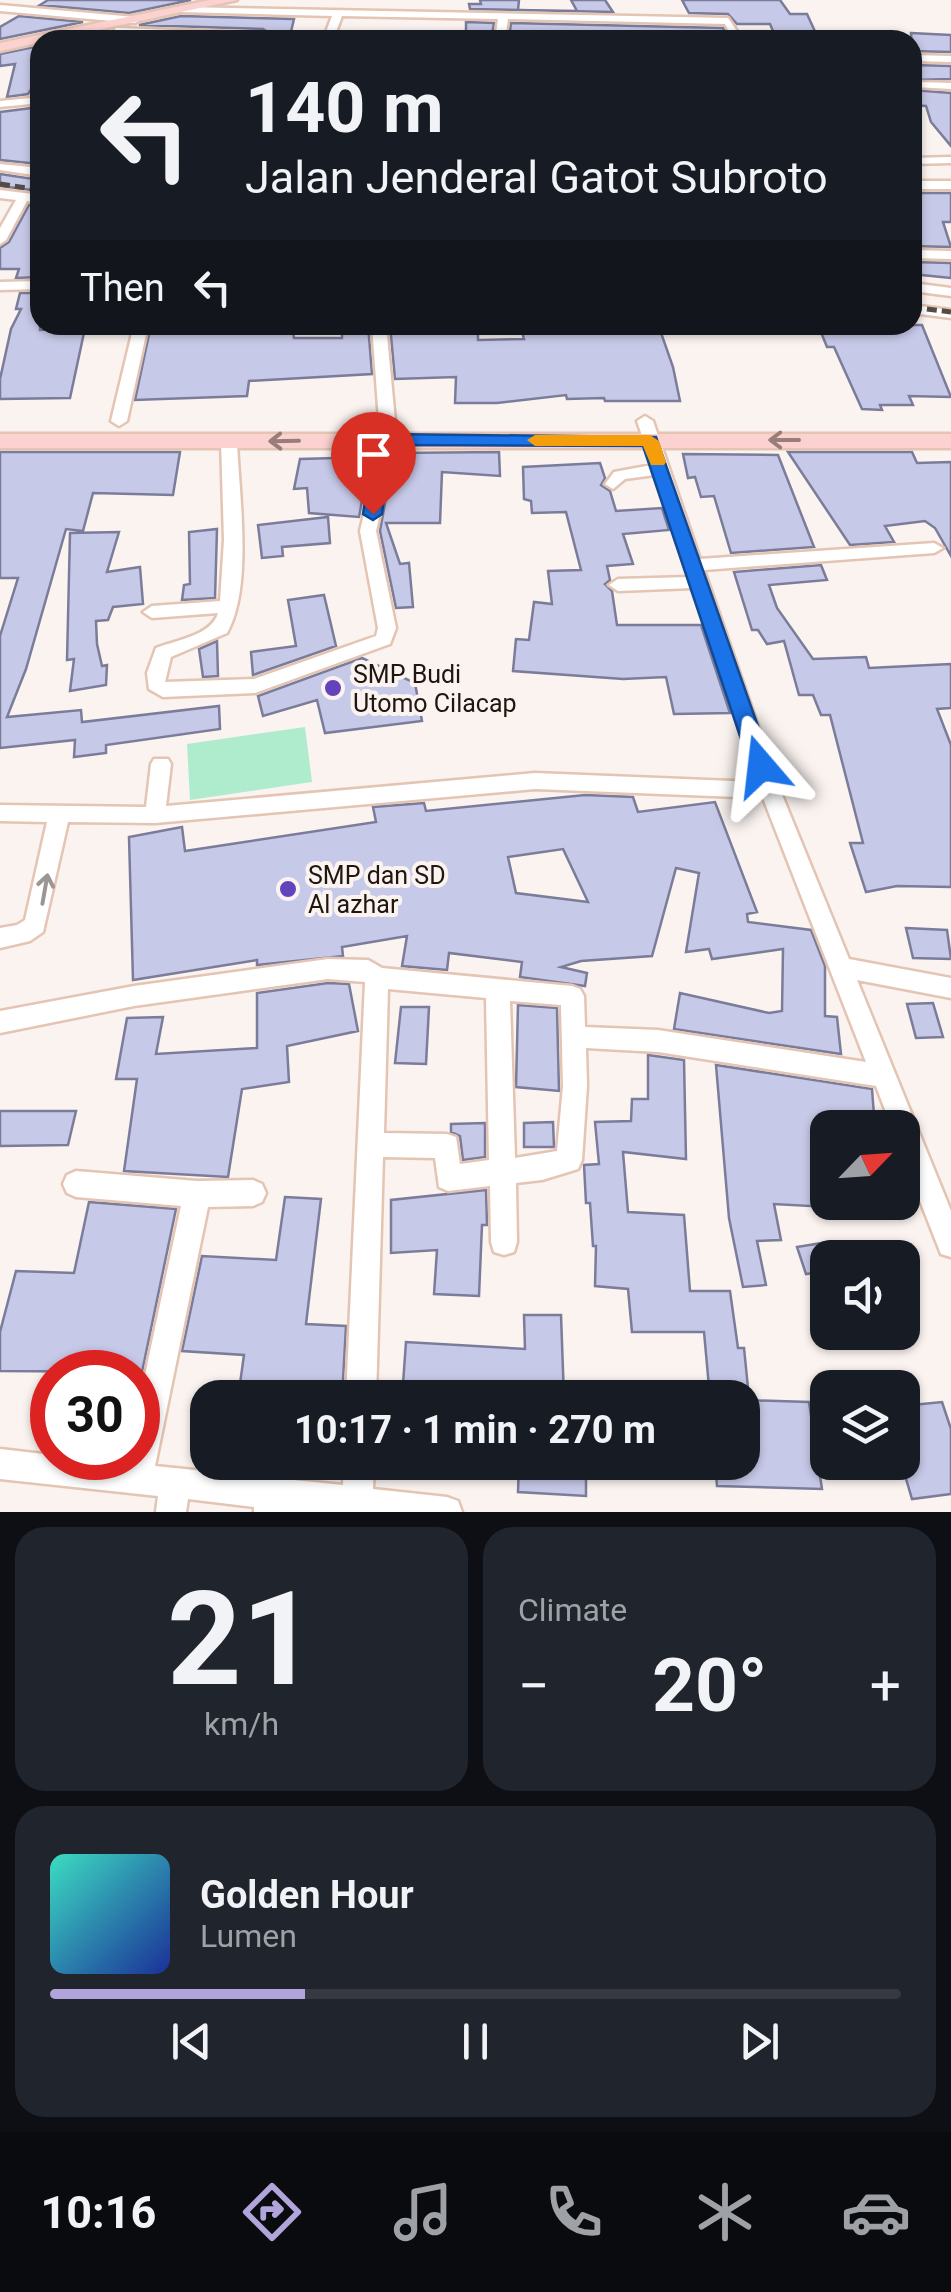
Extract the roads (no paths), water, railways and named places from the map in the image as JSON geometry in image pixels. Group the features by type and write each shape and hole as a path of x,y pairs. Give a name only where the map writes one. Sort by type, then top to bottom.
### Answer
{"main road":[{"path":"118,30 135,20 230,0"},
{"path":"0,47 30,41"},
{"path":"0,422 648,431 951,440"},
{"path":"648,431 951,422"},
{"path":"0,442 229,441 386,430"}],"street":[{"path":"457,0 458,18"},
{"path":"2,3 135,20"},
{"path":"720,10 733,30"},
{"path":"179,30 187,11 404,24"},
{"path":"336,18 728,20"},
{"path":"332,30 336,18"},
{"path":"501,30 503,19"},
{"path":"922,58 951,59"},
{"path":"922,85 951,86"},
{"path":"0,104 30,101"},
{"path":"922,161 951,160"},
{"path":"0,167 30,171"},
{"path":"922,185 951,185"},
{"path":"0,194 30,197"},
{"path":"0,240 23,196"},
{"path":"922,254 951,255"},
{"path":"0,286 30,285"},
{"path":"922,288 951,292"},
{"path":"922,310 951,314"},
{"path":"119,422 139,335"},
{"path":"229,441 229,606 222,628 163,653 156,684 164,690 254,686 384,640 387,628 368,531 386,430 379,335"},
{"path":"648,431 770,790 883,1076 943,1202 951,1244"},
{"path":"612,484 620,475 660,469"},
{"path":"618,585 934,548"},
{"path":"152,612 229,606"},
{"path":"155,815 161,764"},
{"path":"0,813 155,815 535,782 770,790"},
{"path":"0,938 22,934 35,924 59,814"},
{"path":"840,967 951,988"},
{"path":"0,1022 134,996 328,969 368,970 377,978 572,996 570,1160 448,1178 448,1146 370,1144"},
{"path":"362,1380 377,978"},
{"path":"498,990 504,1242"},
{"path":"573,1037 658,1041 883,1076"},
{"path":"76,1184 197,1194 253,1192"},
{"path":"160,1370 197,1194"},
{"path":"0,1464 30,1468"},
{"path":"137,1480 173,1498 357,1502 447,1512"},
{"path":"357,1502 358,1480"}],"railway":[{"path":"0,184 30,188"},
{"path":"922,308 951,312"}],"place":[{"name":"SMP Budi Utomo Cilacap","path":"333,688"},
{"name":"SMP dan SD Al azhar","path":"288,889"}]}
